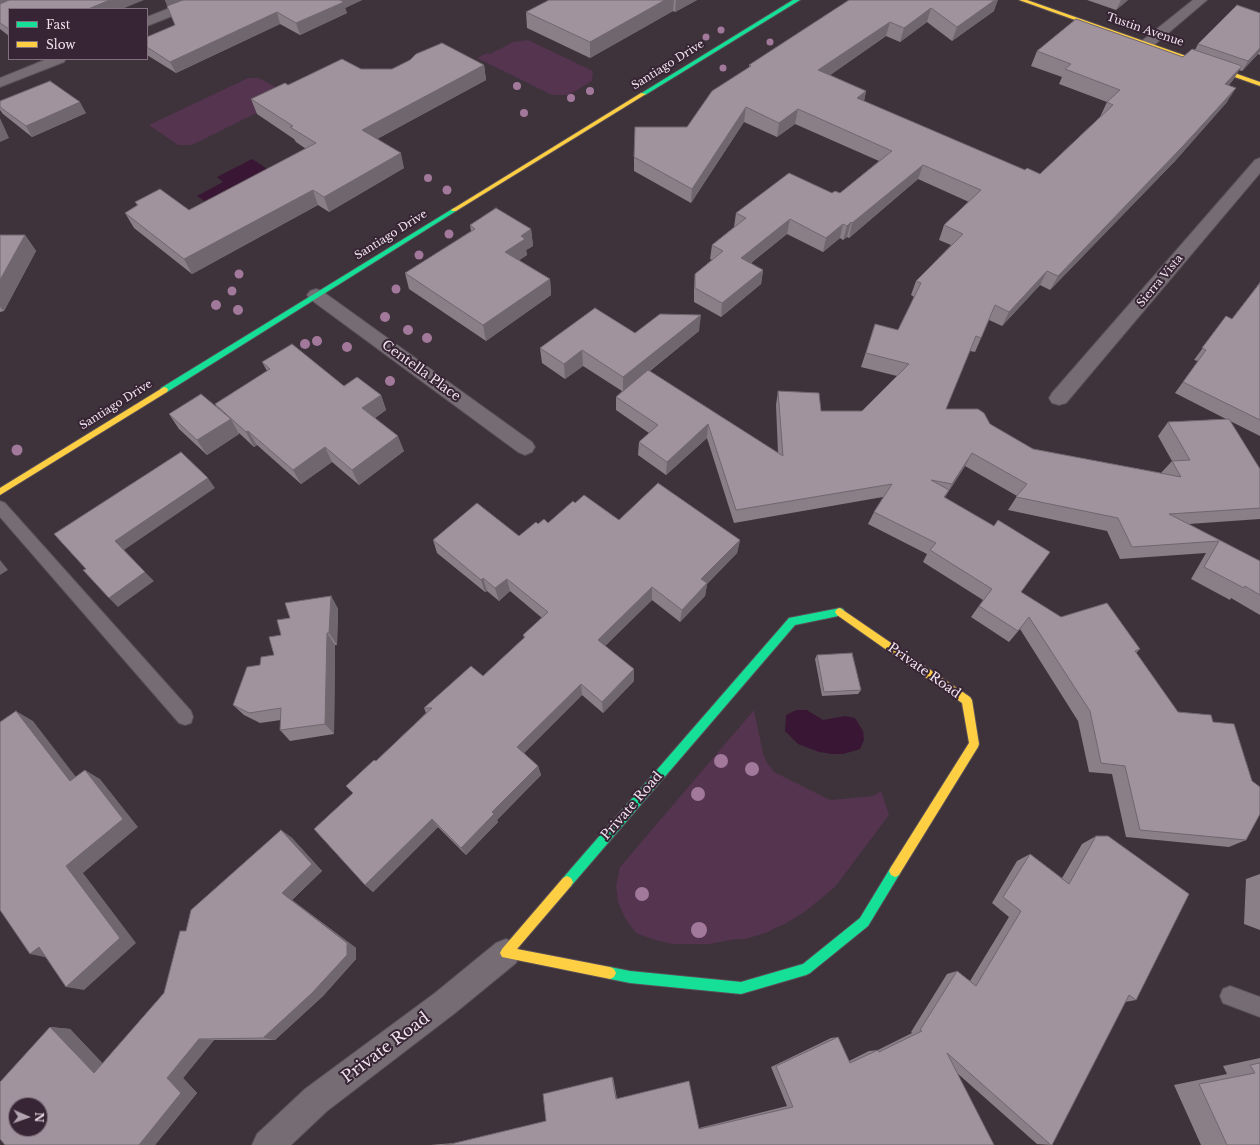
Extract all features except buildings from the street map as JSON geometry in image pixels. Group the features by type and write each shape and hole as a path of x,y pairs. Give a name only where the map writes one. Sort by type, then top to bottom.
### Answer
{"street":[{"path":"148,22 201,0"},
{"name":"Santiago Drive","path":"0,492 316,295 797,0"},
{"name":"Tustin Avenue","path":"1022,0 1148,43 1260,84"},
{"path":"1148,43 1201,0"},
{"path":"0,84 57,60"},
{"name":"Sierra Vista","path":"1060,398 1260,163"},
{"name":"Centella Place","path":"316,295 525,447"},
{"name":"Private Road","path":"268,1145 316,1100 445,1003 506,953 792,620 840,612 967,700 974,744 864,922 806,969 741,988 630,977 506,953"}],"lane":[{"path":"0,507 184,716"},
{"path":"1230,996 1260,1007"}],"shaded area":[{"path":"528,40 593,71 592,81 569,95 552,95 477,58 487,53 490,54 513,42"},
{"path":"248,78 259,78 286,93 283,100 192,145 178,145 149,125"},
{"path":"252,159 275,174 213,207 197,196 223,182 217,177"},
{"path":"754,710 763,753 767,763 774,772 830,800 873,796 881,791 889,815 835,887 806,911 785,924 768,932 746,939 736,939 709,944 672,944 636,933 625,918 618,902 616,886 620,867"},
{"path":"796,710 807,710 823,720 845,716 855,718 863,731 864,740 860,749 843,754 832,754 819,752 798,744 785,731 786,715"}],"traffic: fast":[{"path":"643,94 797,0"},
{"path":"164,390 454,210"},
{"path":"567,882 792,621 840,612"},
{"path":"610,973 630,977 741,988 806,969 864,922 895,871"}],"traffic: slow":[{"path":"1022,0 1260,84"},
{"path":"454,210 643,94"},
{"path":"0,492 164,390"},
{"path":"840,612 967,700 974,744 895,871"},
{"path":"567,882 506,953 610,973"}]}
